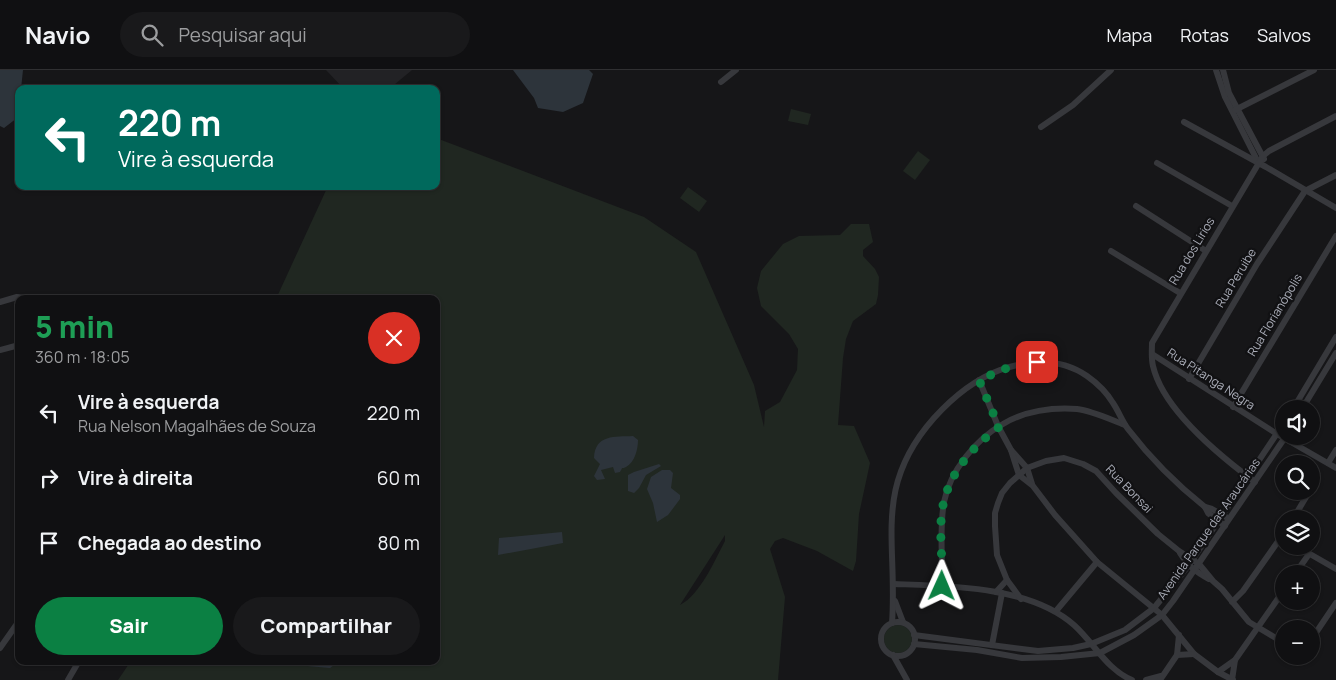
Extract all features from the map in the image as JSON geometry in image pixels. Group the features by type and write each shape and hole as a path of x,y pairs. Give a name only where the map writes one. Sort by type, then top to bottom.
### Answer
{"street":[{"path":"721,82 736,70"},
{"path":"1040,127 1073,105 1111,70"},
{"path":"1235,110 1314,70"},
{"path":"1221,71 1220,86 1263,156 1266,167"},
{"path":"1235,110 1258,163"},
{"path":"1263,156 1269,150 1336,116"},
{"path":"1184,122 1336,208"},
{"name":"Rua dos Lirios","path":"1152,354 1152,343 1180,293 1263,156"},
{"path":"1157,163 1232,206"},
{"path":"1305,191 1336,175"},
{"name":"Rua Peruibe","path":"1189,379 1257,264 1305,191"},
{"path":"1136,206 1206,251"},
{"name":"Rua Florianópolis","path":"1234,407 1336,236"},
{"path":"1111,251 1180,293"},
{"path":"0,302 15,298"},
{"path":"1298,400 1336,337"},
{"path":"0,350 15,346"},
{"path":"1307,400 1336,353"},
{"path":"1152,354 1152,364 1155,373 1174,407 1201,436 1255,482"},
{"name":"Rua Pitanga Negra","path":"1152,354 1275,433"},
{"path":"892,623 894,584 891,522 897,482 902,466 931,421 945,406 956,395 995,372 1022,364 1037,362 1065,365 1076,369 1098,385 1113,403 1125,425 1168,475 1205,507 1208,514 1230,520"},
{"path":"979,380 1011,450 1019,475 1033,486 1055,515 1097,562 1162,615 1194,654 1232,680 1235,660"},
{"path":"942,586 941,522 947,489 968,455 978,444 1003,423 1029,414 1058,409 1088,412 1125,425"},
{"name":"Avenida Parque das Araucárias","path":"914,634 1038,651 1073,648 1091,644 1125,630 1154,608 1188,566 1275,437"},
{"name":"Avenida Parque das Araucárias","path":"914,644 977,650 1022,658 1061,658 1100,653 1134,635 1162,615 1230,520 1280,445"},
{"name":"Rua Pitanga Negra","path":"1298,445 1336,468"},
{"path":"1011,450 1027,468 1033,486"},
{"path":"1328,464 1336,450"},
{"name":"Rua Bonsai","path":"1021,599 1007,580 999,564 995,540 995,513 1002,493 1010,483 1027,468 1046,461 1064,458 1074,460 1096,471 1134,511 1179,551"},
{"path":"1221,518 1225,526"},
{"path":"1232,602 1243,591 1275,548"},
{"path":"1179,551 1199,564 1249,622 1275,638"},
{"path":"1179,551 1188,566 1213,581"},
{"path":"1311,555 1336,569"},
{"path":"1056,611 1097,562"},
{"path":"992,645 999,593 1007,580"},
{"path":"894,584 942,586 999,593 1056,611 1073,625 1100,653 1116,676 1129,680"},
{"path":"894,598 903,622"},
{"path":"1218,672 1235,660 1275,602"},
{"path":"1320,627 1336,603"},
{"path":"902,670 905,654 914,644 914,634 908,625 903,622 892,623 884,629 881,639 884,649 893,655 907,680"},
{"path":"0,648 15,627"},
{"path":"1146,680 1161,678 1177,655 1179,635"},
{"path":"893,655 905,654"},
{"path":"1177,655 1194,654"},
{"path":"68,680 77,665"}],"shaded area":[{"path":"0,70 23,70 21,85 15,85 15,120 4,128 0,126"},
{"path":"326,70 412,70 394,85 340,85"},
{"path":"513,70 589,70 593,74 583,103 563,112 538,108 534,98"},
{"path":"791,109 811,114 808,125 788,121"},
{"path":"440,140 644,217 696,252 754,385 764,427 765,411 780,402 797,370 798,349 789,334 761,306 757,288 761,271 783,244 799,236 840,235 851,224 869,224 873,242 863,250 863,256 875,269 879,277 878,295 876,304 853,321 846,339 838,425 854,426 870,463 859,514 856,561 853,571 817,551 783,538 775,541 770,549 785,597 778,680 118,680 128,665 440,665 440,295 278,295 326,190 440,190","holes":["725,535 725,541 712,567 694,593 680,605"]},
{"path":"918,151 930,160 915,180 903,171"},
{"path":"688,187 707,201 699,212 680,198"},
{"path":"633,436 638,440 638,444 632,462 622,468 620,472 615,473 613,467 601,470 605,479 597,480 594,476 600,464 594,458 598,445 607,438"},
{"path":"659,464 661,466 646,475 634,493 628,491 628,475"},
{"path":"662,470 670,470 673,473 671,488 680,495 680,499 668,515 657,522 653,503 647,489 651,477"},
{"path":"562,532 563,543 498,555 499,538"},
{"path":"898,625 908,629 912,639 908,649 898,653 888,649 884,639 888,629"},
{"path":"304,665 334,665 330,668"}],"route":[{"path":"942,586 941,522 947,489 968,455 999,427 979,380 1007,368 1037,362"}]}
